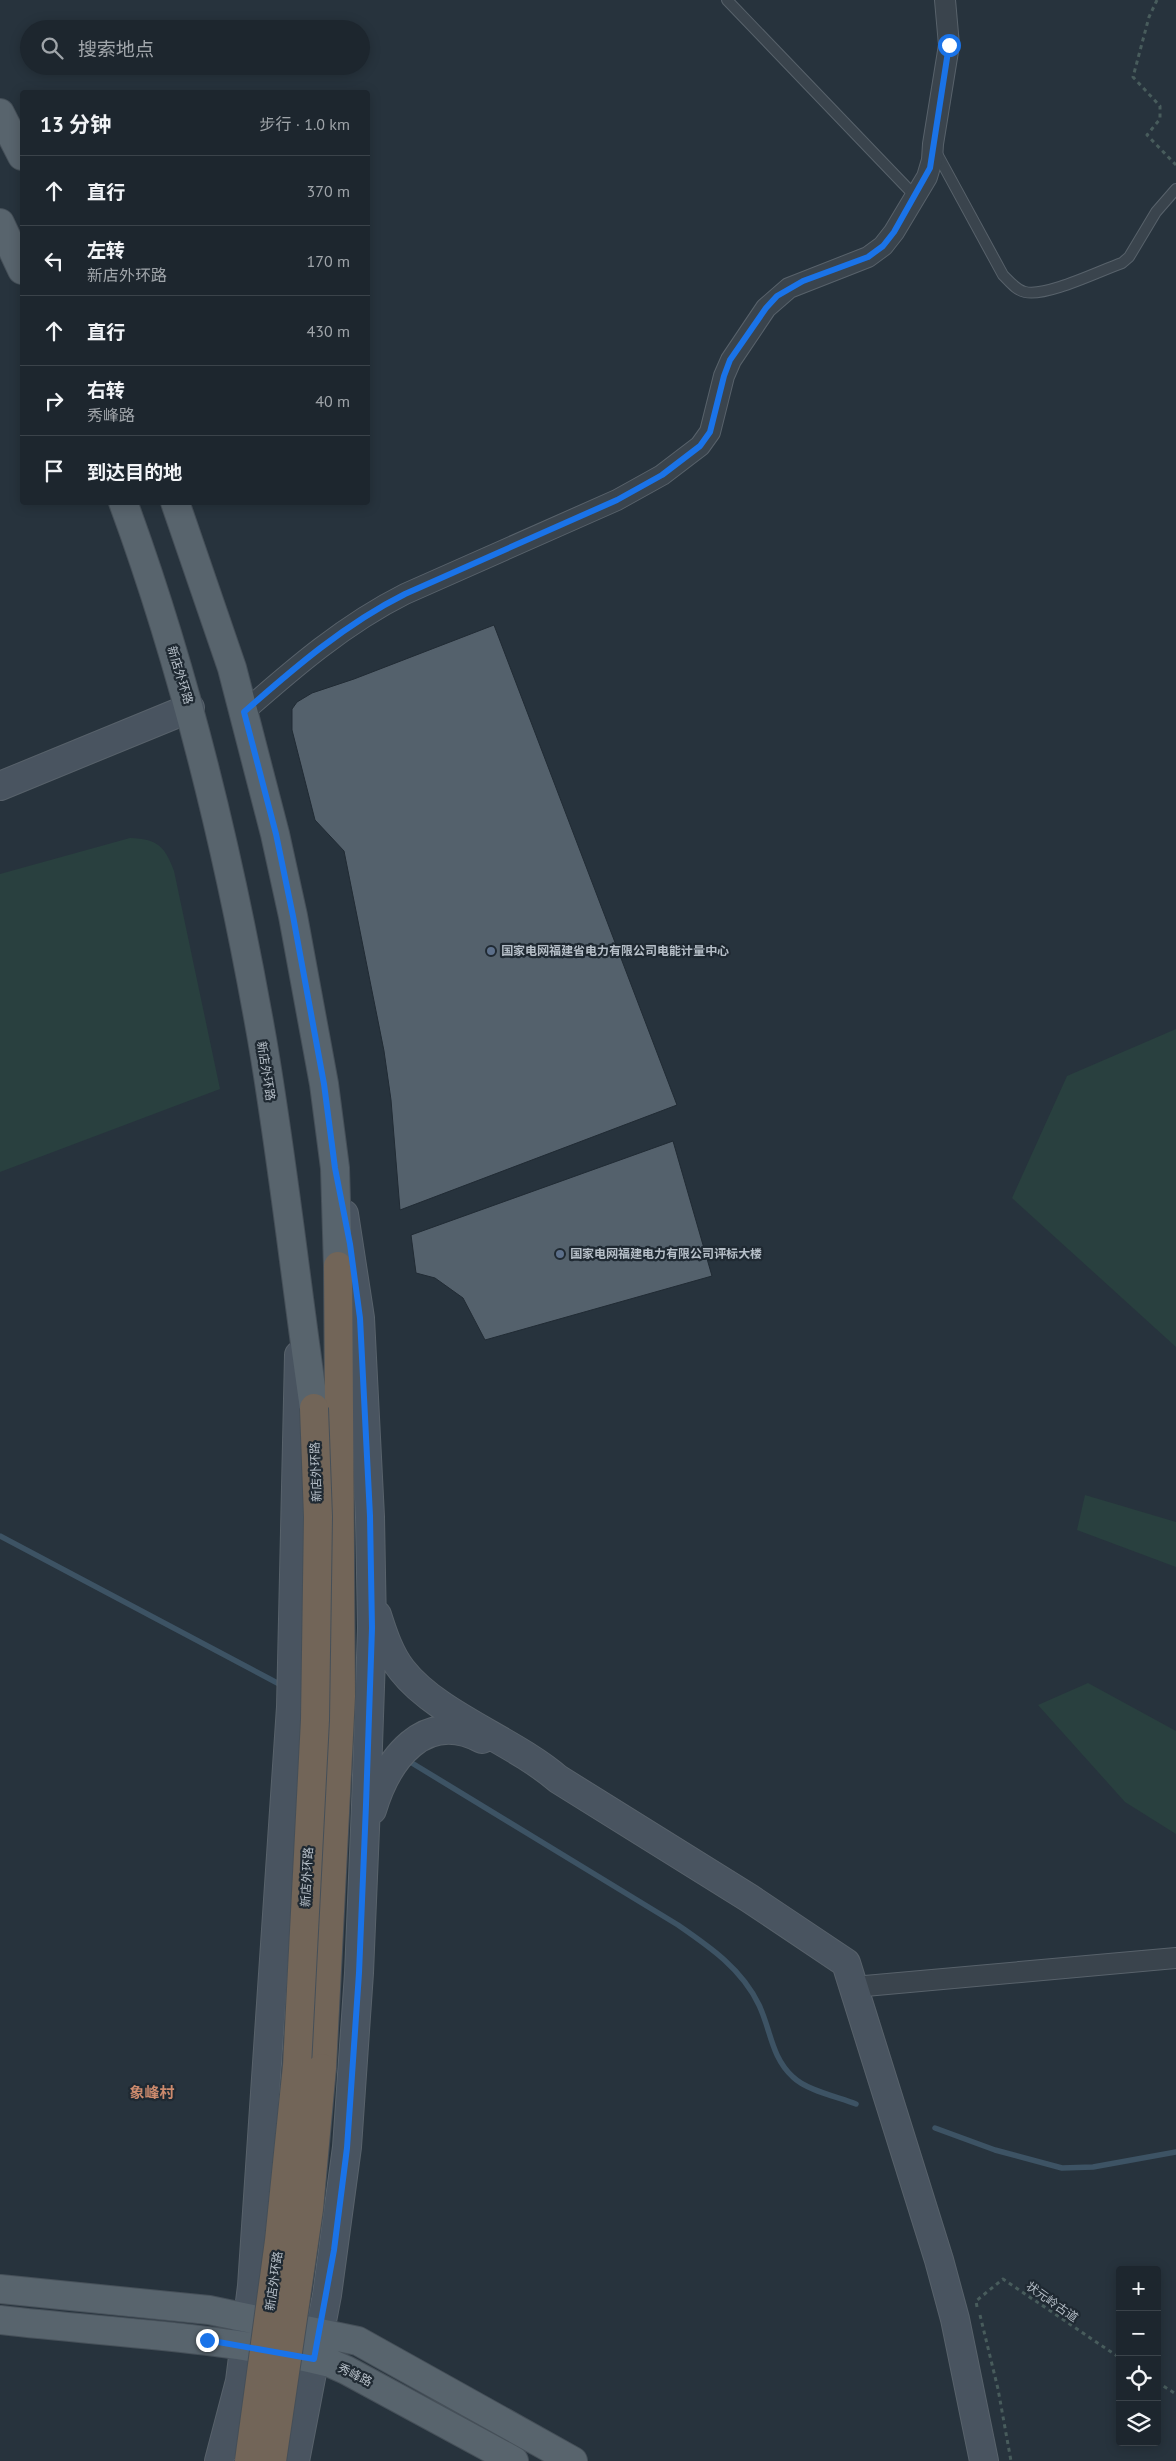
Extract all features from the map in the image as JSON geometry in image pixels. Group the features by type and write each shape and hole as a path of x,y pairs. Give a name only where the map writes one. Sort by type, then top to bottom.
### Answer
{"highway":[{"name":"新店外环路","path":"272,2461 307,2228 322,2068 341,1696 338,1266"},
{"name":"新店外环路","path":"249,2461 279,2241 297,2066 316,1720 318,1517 314,1408"}],"main road":[{"path":"0,113 20,152"},
{"path":"0,223 20,266"},
{"name":"新店外环路","path":"124,505 190,708 245,952 262,1040 314,1408"},
{"name":"新店外环路","path":"175,505 211,604 244,712 276,834 295,925 324,1084 335,1168 338,1266"},
{"path":"0,786 190,708"},
{"path":"295,2461 336,2240 347,2148 368,1752 371,1599 370,1516 360,1318 350,1244 335,1168"},
{"path":"219,2461 240,2381 246,2347 293,1670 300,1318"},
{"path":"371,1599 393,1657 409,1678 432,1698 540,1764 558,1780 749,1898 846,1963 942,2270 961,2347 984,2461"},
{"path":"365,1836 376,1797 392,1764 410,1744 420,1737 442,1729 465,1732 494,1746 535,1772 558,1780"},
{"path":"0,2289 200,2309 320,2331 358,2340 573,2461"},
{"name":"秀峰路","path":"0,2320 103,2332 207,2340 314,2359 346,2370 514,2461"}],"street":[{"path":"244,712 294,668 389,602 617,500 662,475 700,446 710,432 730,360 766,308 777,296 803,281 868,257 883,246 894,232 915,196 930,168 932,144 949,45 945,0"},
{"path":"854,1987 1176,1958"}],"lane":[{"path":"727,0 915,196"},
{"path":"932,144 1004,275 1016,288 1024,292 1044,292 1122,263 1129,257 1162,203 1176,189"}],"path":[{"path":"1157,0 1149,17 1133,77 1160,106 1160,119 1147,135 1176,166"},
{"name":"状元岭古道","path":"1011,2461 998,2389 976,2302 1003,2279 1117,2356"},
{"path":"1161,2385 1176,2394"}],"green space":[{"path":"130,838 153,842 163,850 171,862 220,1089 0,1172 0,874"},
{"path":"1176,1029 1176,1347 1012,1198 1067,1076"},
{"path":"1085,1495 1176,1522 1176,1567 1077,1530"},
{"path":"1088,1683 1176,1731 1176,1834 1125,1802 1038,1705"}],"building":[{"name":"国家电网福建省电力有限公司电能计量中心","path":"494,625 677,1105 400,1210 391,1100 384,1051 344,851 315,820 292,730 292,709 297,702 312,693 354,679"},
{"name":"国家电网福建电力有限公司评标大楼","path":"673,1141 712,1276 485,1340 463,1298 435,1278 416,1273 411,1235"}],"waterway":[{"path":"0,1536 283,1686"},
{"path":"407,1760 678,1925 702,1942 744,1980 759,2005 780,2061 793,2077 806,2086 856,2104"},
{"path":"935,2128 995,2150 1062,2168 1093,2167 1176,2152"}],"place":[{"name":"国家电网福建省电力有限公司电能计量中心","path":"491,951"},
{"name":"国家电网福建电力有限公司评标大楼","path":"560,1254"}],"district":[{"name":"象峰村","path":"152,2093"}],"route":[{"path":"207,2340 314,2359 327,2295 347,2148 359,1973 372,1628 370,1516 360,1318 350,1244 335,1168 310,998 276,834 244,712 294,668 389,602 617,500 662,475 700,446 710,432 730,360 766,308 788,288 868,257 883,246 894,232 927,177 930,168 933,152 932,144 949,45"}]}
